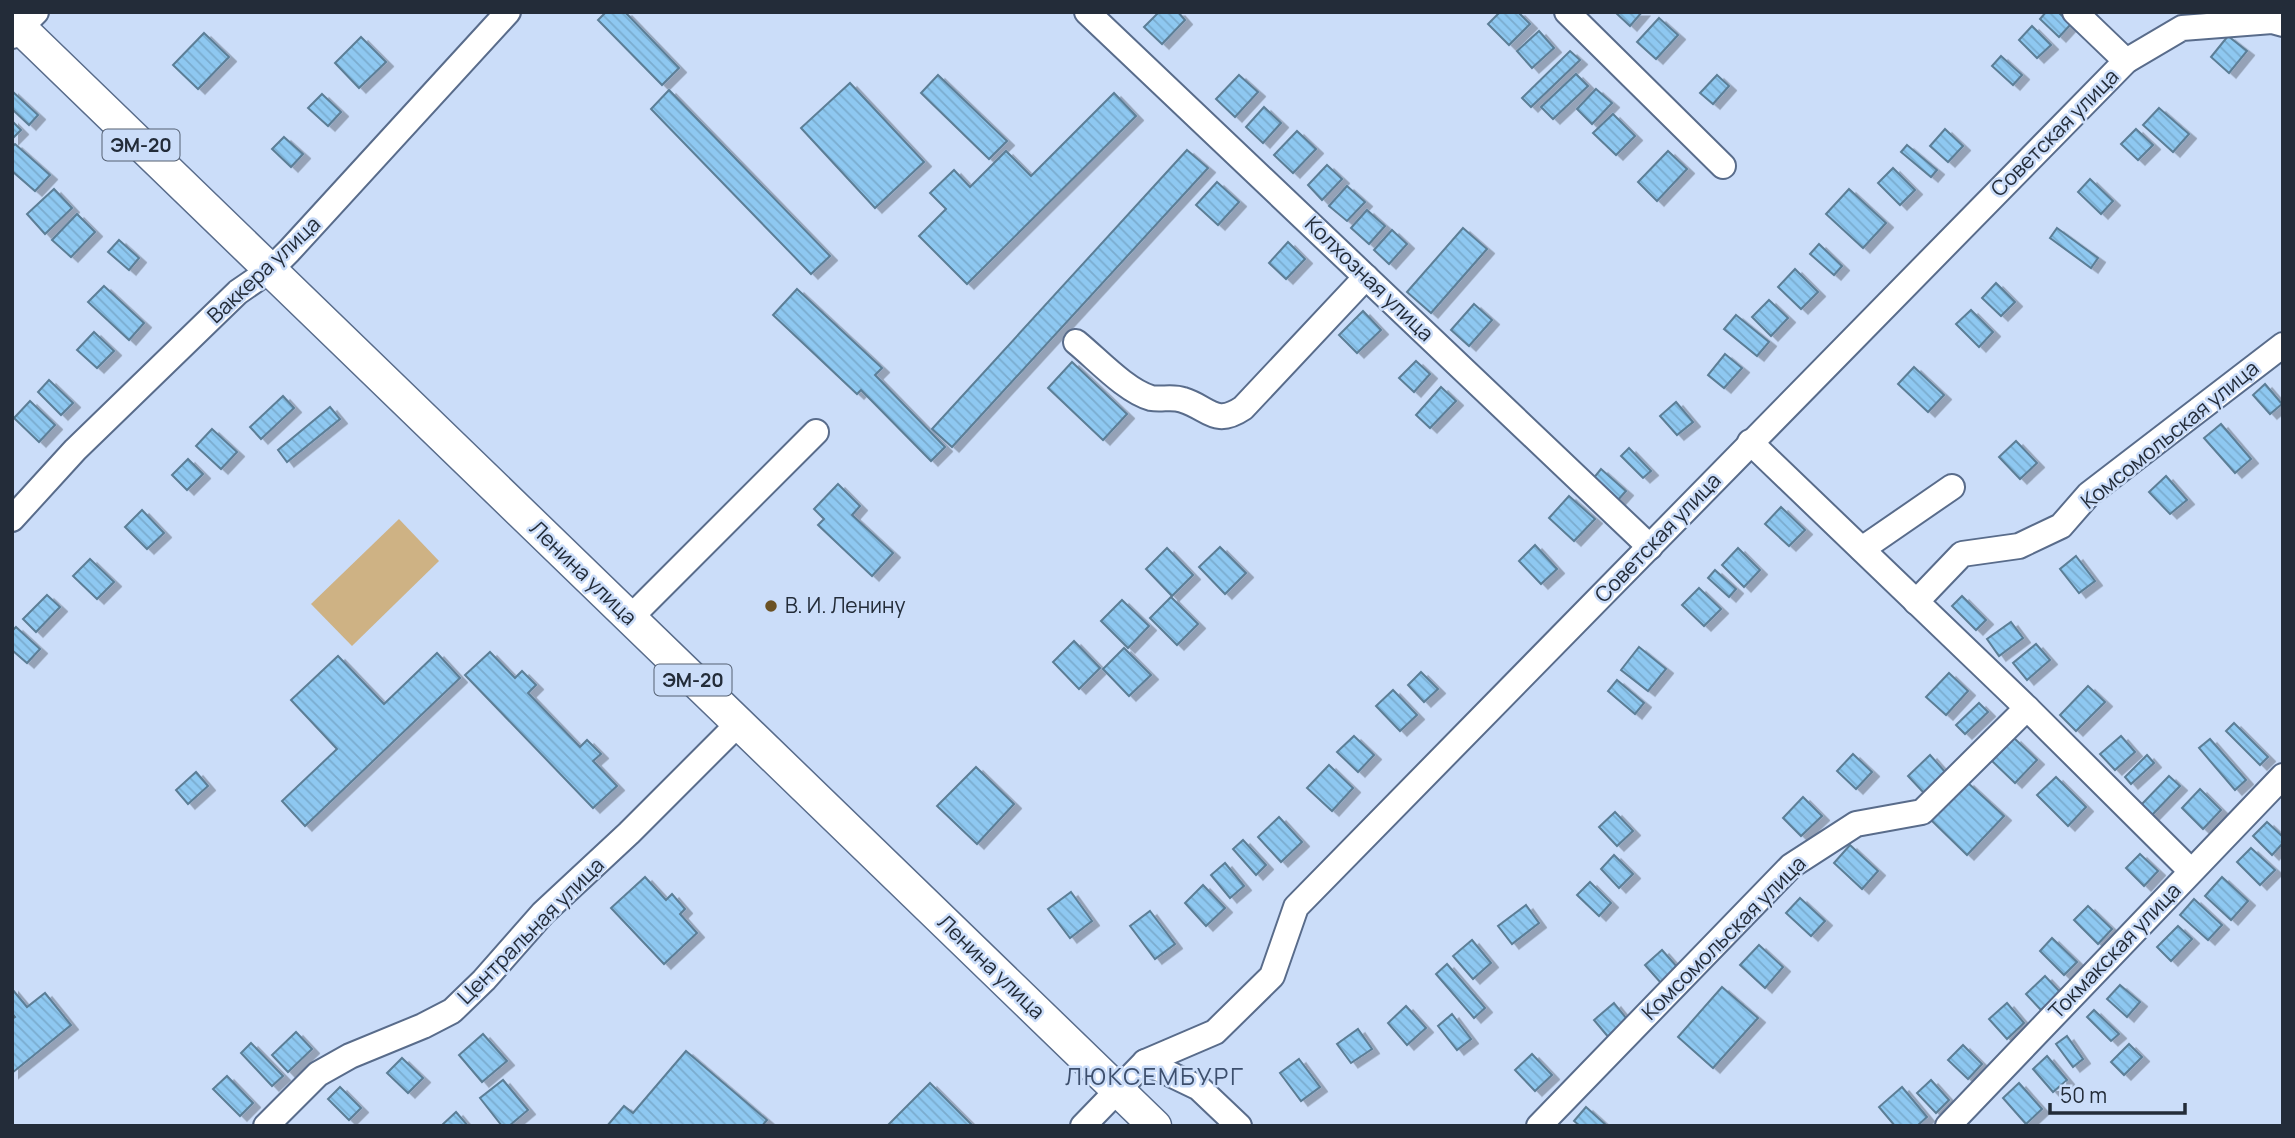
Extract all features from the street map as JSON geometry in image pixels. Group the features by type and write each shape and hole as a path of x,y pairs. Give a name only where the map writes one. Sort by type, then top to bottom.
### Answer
{"main road":[{"name":"Ленина улица","path":"20,24 270,270 1154,1126"}],"street":[{"name":"Ваккера улица","path":"12,519 75,450 229,302 270,270 508,12"},
{"name":"Колхозная улица","path":"1087,12 1650,547"},
{"path":"1567,12 1723,166"},
{"path":"2075,12 2126,61"},
{"name":"Советская улица","path":"1083,1126 1145,1062 1215,1032 1272,976 1296,907 2126,61 2182,28 2272,21 2283,24"},
{"path":"1076,342 1135,391 1160,399 1171,396 1217,417 1230,416 1243,408 1366,277"},
{"name":"Комсомольская улица","path":"1916,602 1962,554 2019,546 2061,526 2089,494 2283,345"},
{"path":"629,618 816,432"},
{"path":"1750,442 2027,708 2191,871"},
{"path":"1862,549 1952,487"},
{"name":"Комсомольская улица","path":"1539,1126 1791,866 1856,824 1922,811 2027,708"},
{"name":"Центральная улица","path":"266,1126 318,1074 350,1056 423,1026 452,1010 484,980 543,913 629,833 738,724"},
{"name":"Токмакская улица","path":"1948,1126 2283,776"},
{"path":"1145,1062 1199,1088 1239,1126"}],"shaded area":[{"path":"399,519 439,561 352,646 311,604"}],"building":[{"path":"606,12 625,12 679,68 662,85 598,20"},
{"path":"1159,12 1178,12 1185,20 1162,44 1144,27"},
{"path":"1500,12 1518,12 1530,24 1509,45 1488,24"},
{"path":"1615,12 1642,12 1630,26"},
{"path":"2046,12 2058,12 2071,24 2059,37 2040,19"},
{"path":"1659,18 1678,35 1656,59 1637,42"},
{"path":"2032,26 2051,45 2037,58 2019,40"},
{"path":"1539,31 1554,48 1532,68 1517,51"},
{"path":"204,33 229,57 198,89 173,65"},
{"path":"2228,36 2247,51 2229,73 2211,57"},
{"path":"361,37 386,62 359,88 335,63"},
{"path":"1570,51 1580,60 1531,107 1522,98"},
{"path":"2001,56 2022,75 2013,85 1992,66"},
{"path":"1576,74 1588,86 1553,119 1541,107"},
{"path":"938,75 1007,141 989,159 921,93"},
{"path":"1239,75 1258,92 1235,117 1216,99"},
{"path":"1717,75 1729,86 1713,104 1700,93"},
{"path":"850,83 924,162 875,208 801,128"},
{"path":"1596,89 1612,103 1592,124 1577,109"},
{"path":"669,90 830,256 811,274 651,109"},
{"path":"12,91 38,115 29,125 12,109"},
{"path":"1114,93 1136,116 967,284 919,236 946,209 930,193 954,170 970,187 1006,151 1031,176"},
{"path":"322,94 341,112 328,126 308,108"},
{"path":"1264,107 1281,123 1263,143 1246,127"},
{"path":"2159,108 2189,134 2173,152 2143,125"},
{"path":"1613,114 1635,136 1616,155 1593,133"},
{"path":"12,121 21,130 12,139"},
{"path":"1945,129 1963,146 1948,162 1930,146"},
{"path":"2136,129 2153,145 2138,160 2121,144"},
{"path":"1297,131 1316,149 1293,173 1274,155"},
{"path":"284,137 303,154 291,167 272,149"},
{"path":"15,144 50,175 35,191 12,171 12,147"},
{"path":"1907,145 1937,170 1931,177 1901,152"},
{"path":"1187,150 1208,168 952,447 932,429"},
{"path":"1668,151 1687,169 1657,201 1638,182"},
{"path":"1327,165 1342,179 1322,200 1308,185"},
{"path":"1893,168 1915,190 1900,205 1878,183"},
{"path":"2090,179 2113,201 2101,214 2078,192"},
{"path":"1217,182 1239,202 1218,225 1196,205"},
{"path":"1347,186 1365,202 1347,221 1329,206"},
{"path":"54,189 72,208 45,234 27,214"},
{"path":"1849,189 1886,223 1863,248 1826,214"},
{"path":"1367,210 1385,226 1369,244 1351,228"},
{"path":"77,214 95,232 71,257 52,240"},
{"path":"1463,228 1487,249 1431,313 1407,292"},
{"path":"2057,228 2098,258 2091,268 2050,238"},
{"path":"1392,230 1407,244 1389,264 1374,250"},
{"path":"119,240 139,258 129,270 108,252"},
{"path":"1288,242 1305,259 1286,279 1269,263"},
{"path":"1819,244 1842,266 1834,275 1810,254"},
{"path":"1795,269 1818,292 1801,309 1778,287"},
{"path":"1996,283 2015,302 2001,316 1982,298"},
{"path":"104,286 144,323 129,340 88,302"},
{"path":"797,289 882,368 875,375 945,447 931,461 861,390 857,394 773,315"},
{"path":"1769,300 1788,318 1771,336 1752,317"},
{"path":"1474,304 1492,320 1469,346 1451,330"},
{"path":"1971,310 1993,332 1979,347 1956,324"},
{"path":"1363,311 1381,330 1357,353 1339,335"},
{"path":"1736,315 1769,342 1757,356 1724,329"},
{"path":"94,332 114,351 97,368 77,350"},
{"path":"1725,354 1742,368 1724,388 1708,375"},
{"path":"1416,361 1430,374 1414,392 1399,378"},
{"path":"1072,362 1127,414 1103,440 1048,388"},
{"path":"1914,367 1944,395 1928,412 1898,384"},
{"path":"49,380 73,403 61,415 38,392"},
{"path":"2265,384 2282,404 2270,414 2253,395"},
{"path":"1441,387 1456,401 1430,428 1416,415"},
{"path":"283,396 294,408 261,439 250,427"},
{"path":"30,401 55,425 39,442 14,418"},
{"path":"1676,402 1693,422 1677,435 1660,416"},
{"path":"330,407 340,419 287,462 278,450"},
{"path":"2221,424 2251,459 2235,473 2204,438"},
{"path":"212,429 237,452 221,469 196,446"},
{"path":"2016,441 2037,463 2020,479 1999,457"},
{"path":"1629,448 1651,471 1643,478 1621,456"},
{"path":"188,459 203,474 187,490 172,475"},
{"path":"1601,469 1626,491 1617,501 1592,480"},
{"path":"2166,476 2187,500 2170,514 2149,492"},
{"path":"838,484 860,506 852,515 893,553 872,576 818,525 824,519 814,509"},
{"path":"1569,496 1595,519 1574,541 1549,518"},
{"path":"1781,507 1805,530 1789,546 1765,524"},
{"path":"142,510 164,533 147,549 125,527"},
{"path":"1535,545 1557,569 1541,584 1519,561"},
{"path":"1220,547 1246,573 1225,594 1199,567"},
{"path":"1167,548 1193,575 1172,596 1146,569"},
{"path":"1738,548 1760,570 1744,587 1722,565"},
{"path":"2076,556 2095,581 2079,593 2060,569"},
{"path":"90,559 114,582 97,599 73,576"},
{"path":"1715,570 1736,589 1729,597 1708,578"},
{"path":"1699,588 1721,609 1704,626 1682,605"},
{"path":"47,595 60,607 36,632 23,619"},
{"path":"1962,596 1986,620 1976,630 1952,606"},
{"path":"1171,597 1198,624 1177,645 1150,618"},
{"path":"1122,600 1149,626 1128,648 1101,621"},
{"path":"2011,622 2023,638 1999,656 1987,639"},
{"path":"16,627 40,649 27,663 12,650 12,631"},
{"path":"1074,641 1100,668 1079,689 1053,662"},
{"path":"2036,644 2050,660 2027,680 2013,663"},
{"path":"1639,647 1666,669 1648,691 1621,670"},
{"path":"1124,648 1151,675 1129,696 1103,669"},
{"path":"490,652 515,678 522,671 536,685 528,693 580,747 587,740 601,754 593,761 617,786 593,808 465,675"},
{"path":"437,653 460,678 305,826 282,801 337,749 291,700 338,656 384,704"},
{"path":"1421,672 1438,689 1424,702 1408,685"},
{"path":"1949,673 1968,691 1946,715 1926,697"},
{"path":"1617,680 1644,703 1635,714 1608,691"},
{"path":"2088,686 2105,702 2076,731 2060,715"},
{"path":"1393,690 1417,715 1400,731 1376,706"},
{"path":"1979,703 1988,712 1965,734 1956,725"},
{"path":"2234,723 2268,757 2260,765 2226,731"},
{"path":"1354,736 1374,755 1358,772 1337,752"},
{"path":"2121,736 2135,752 2115,770 2100,754"},
{"path":"2014,738 2037,760 2015,783 1992,761"},
{"path":"2210,739 2246,780 2235,790 2199,748"},
{"path":"1853,754 1872,772 1856,789 1837,771"},
{"path":"1930,755 1946,773 1924,793 1908,776"},
{"path":"2147,755 2154,763 2131,784 2125,777"},
{"path":"1329,765 1353,788 1332,811 1307,788"},
{"path":"976,767 1014,804 977,844 937,806"},
{"path":"196,772 208,786 188,804 176,790"},
{"path":"2169,776 2180,786 2152,815 2141,805"},
{"path":"2056,777 2086,807 2068,826 2037,795"},
{"path":"1967,782 2004,816 1967,855 1931,820"},
{"path":"2200,789 2221,810 2203,829 2182,808"},
{"path":"1803,797 1822,816 1801,836 1783,818"},
{"path":"1615,812 1633,831 1617,846 1599,827"},
{"path":"1279,817 1302,842 1281,862 1258,837"},
{"path":"2267,822 2283,837 2283,843 2272,855 2253,836"},
{"path":"1243,840 1266,865 1256,875 1233,849"},
{"path":"1850,845 1878,871 1862,889 1834,863"},
{"path":"2251,848 2275,870 2260,885 2237,862"},
{"path":"2140,854 2158,871 2144,886 2126,868"},
{"path":"1614,855 1633,874 1619,888 1601,869"},
{"path":"1225,863 1244,886 1230,898 1211,875"},
{"path":"645,877 666,900 672,894 685,909 680,914 697,933 664,964 611,908"},
{"path":"2222,877 2248,901 2231,920 2205,896"},
{"path":"1590,882 1611,903 1599,916 1577,895"},
{"path":"1203,885 1225,908 1206,926 1185,903"},
{"path":"1071,892 1092,921 1070,938 1048,909"},
{"path":"1800,898 1825,921 1811,936 1786,913"},
{"path":"2194,899 2222,925 2208,940 2180,915"},
{"path":"1526,905 1539,923 1512,944 1498,926"},
{"path":"2088,906 2112,929 2098,944 2074,920"},
{"path":"1150,911 1175,944 1155,959 1130,926"},
{"path":"2178,926 2192,939 2171,961 2157,947"},
{"path":"2052,938 2077,962 2064,975 2040,951"},
{"path":"1472,940 1491,963 1473,979 1453,956"},
{"path":"1759,945 1783,967 1765,988 1740,965"},
{"path":"1662,950 1678,968 1661,983 1645,965"},
{"path":"1447,964 1485,1008 1474,1018 1436,974"},
{"path":"2045,976 2060,992 2041,1010 2026,994"},
{"path":"2120,985 2140,1002 2127,1017 2107,999"},
{"path":"1722,987 1758,1018 1713,1068 1678,1037"},
{"path":"12,989 27,1007 45,993 71,1025 12,1073 12,1019 15,1017 12,1013"},
{"path":"1614,1003 1630,1023 1610,1039 1594,1020"},
{"path":"2007,1003 2024,1023 2007,1039 1989,1019"},
{"path":"1406,1006 1426,1028 1407,1045 1388,1023"},
{"path":"2094,1010 2119,1034 2111,1041 2087,1017"},
{"path":"1452,1014 1471,1039 1457,1050 1438,1026"},
{"path":"1358,1029 1372,1049 1351,1063 1337,1044"},
{"path":"296,1032 312,1049 288,1072 272,1055"},
{"path":"483,1034 507,1061 482,1082 459,1055"},
{"path":"2067,1036 2083,1059 2073,1067 2056,1044"},
{"path":"251,1043 283,1076 272,1086 241,1053"},
{"path":"2129,1044 2142,1057 2124,1075 2111,1062"},
{"path":"1963,1045 1982,1064 1968,1079 1948,1060"},
{"path":"686,1051 767,1120 762,1126 607,1126 624,1106 633,1113"},
{"path":"1532,1054 1552,1075 1535,1091 1515,1070"},
{"path":"2047,1056 2067,1080 2053,1092 2033,1069"},
{"path":"402,1058 423,1078 408,1093 387,1073"},
{"path":"1299,1059 1320,1087 1301,1101 1280,1073"},
{"path":"227,1076 253,1103 240,1116 213,1089"},
{"path":"503,1080 528,1110 509,1126 502,1126 480,1098"},
{"path":"1931,1080 1949,1100 1936,1113 1917,1093"},
{"path":"930,1083 973,1126 887,1126"},
{"path":"2019,1083 2042,1109 2026,1124 2003,1098"},
{"path":"340,1087 361,1108 349,1120 328,1099"},
{"path":"1902,1087 1927,1117 1917,1126 1895,1126 1879,1107"},
{"path":"1586,1107 1607,1126 1580,1126 1574,1121"},
{"path":"456,1112 468,1126 441,1126"}],"place":[{"name":"В. И. Ленину","path":"771,606"}],"district":[{"name":"ЛЮКСЕМБУРГ","path":"1155,1077"}]}
